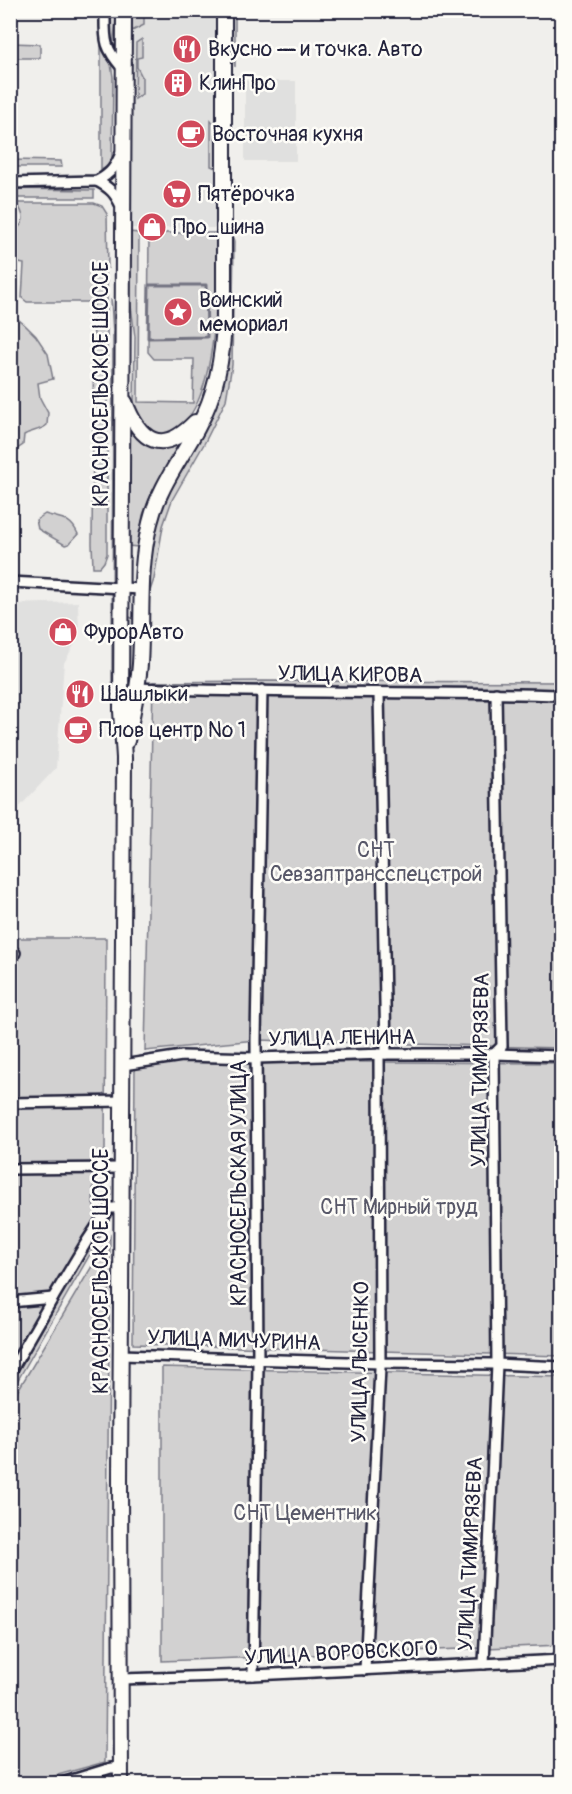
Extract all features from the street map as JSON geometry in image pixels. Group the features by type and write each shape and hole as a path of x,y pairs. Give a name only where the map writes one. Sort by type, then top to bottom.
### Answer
{"main road":[{"name":"КРАСНОСЕЛЬСКОЕ ШОССЕ","path":"121,1784 121,1355 116,1208 122,1168 123,1101 124,758 121,711 121,588 124,10"},
{"name":"КРАСНОСЕЛЬСКОЕ ШОССЕ","path":"124,758 140,665 141,589 147,536 155,506 207,409 220,371 223,345 224,10"},
{"path":"122,395 132,420 140,430 149,438 161,442 174,440 184,433 207,409"}],"street":[{"path":"105,10 106,47 123,69"},
{"path":"97,181 112,171 122,150"},
{"path":"10,183 97,181 115,194 122,210"},
{"path":"10,582 141,589"},
{"name":"УЛИЦА КИРОВА","path":"137,688 379,694 561,695"},
{"name":"КРАСНОСЕЛЬСКАЯ УЛИЦА","path":"253,1675 258,1359 257,1058 262,690"},
{"name":"УЛИЦА ТИМИРЯЗЕВА","path":"484,1664 497,1364 494,1054 502,1046 496,693"},
{"name":"УЛИЦА ЛЫСЕНКО","path":"365,1670 380,1363 383,1054 379,694"},
{"name":"УЛИЦА ЛЕНИНА","path":"123,1065 182,1056 257,1058 383,1054 561,1056"},
{"path":"10,1103 123,1101"},
{"path":"10,1169 122,1168"},
{"path":"12,1370 87,1241 116,1208"},
{"path":"10,1302 52,1298"},
{"name":"УЛИЦА МИЧУРИНА","path":"121,1355 561,1367"},
{"name":"УЛИЦА ВОРОВСКОГО","path":"122,1679 561,1660"},
{"path":"59,1784 111,1768 121,1768"}],"shaded area":[{"path":"131,11 216,11 216,228 131,228"},
{"path":"245,81 296,81 296,161 245,161"},
{"path":"78,602 79,636 64,663 56,768 11,816 11,604"}],"green space":[{"path":"111,11 117,11 113,47 110,45"},
{"path":"132,11 144,11 144,25 132,31"},
{"path":"229,11 235,11 235,67 231,35"},
{"path":"142,39 142,57 137,58 137,67 142,77 142,94 135,99 136,43"},
{"path":"11,43 40,44 40,58 11,58"},
{"path":"101,47 111,64 113,77 112,159 109,166 101,170"},
{"path":"211,120 218,136 218,166 216,168 211,166"},
{"path":"11,160 61,161 62,167 11,167"},
{"path":"10,189 94,190 94,198 11,198"},
{"path":"16,203 94,203 102,206 107,214 108,268 105,269 105,281 107,281 107,554 100,567 93,567 92,544 94,302 27,302 22,298 24,264 19,263 11,253 11,230 20,226 23,220"},
{"path":"129,232 139,233 138,402 193,403 194,359 154,359 148,352 149,233 217,233 216,308 208,367 201,394 191,415 170,433 159,435 143,426 134,403 135,337 129,290"},
{"path":"230,238 234,241 232,365 226,400 172,500 163,526 154,579 149,594 152,546 160,511 216,404 225,372 230,314"},
{"path":"111,299 117,345 117,707 113,706 112,682 113,335"},
{"path":"10,309 13,315 36,336 48,354 53,379 38,383 40,398 48,413 47,425 24,435 23,445 17,449 10,449"},
{"path":"130,429 144,440 180,444 150,497 143,515 138,547 128,546"},
{"path":"45,514 72,524 78,534 69,544 65,545 38,529 36,520"},
{"path":"128,616 135,620 135,652 127,705"},
{"name":"СНТ Севзаптрансспецстрой","path":"153,682 561,682 561,1048 256,1040 145,1051"},
{"path":"11,938 106,938 105,1150 94,1165 93,1204 104,1230 11,1392"},
{"name":"СНТ Мирный труд","path":"182,1061 561,1063 561,1356 133,1344 135,1067"},
{"path":"110,1236 105,1762 29,1783 11,1783 11,1402"},
{"name":"СНТ Цементник","path":"162,1367 561,1377 561,1645 162,1661"}],"waterway":[{"path":"149,285 206,285 207,337 148,338 149,285"}],"place":[{"name":"Вкусно — и точка. Авто","path":"187,49"},
{"name":"КлинПро","path":"178,83"},
{"name":"Восточная кухня","path":"191,134"},
{"name":"Пятёрочка","path":"177,194"},
{"name":"Про_шина","path":"152,227"},
{"name":"Воинский мемориал","path":"178,312"},
{"name":"ФурорАвто","path":"63,632"},
{"name":"Шашлыки","path":"80,694"},
{"name":"Плов центр № 1","path":"78,730"}]}
